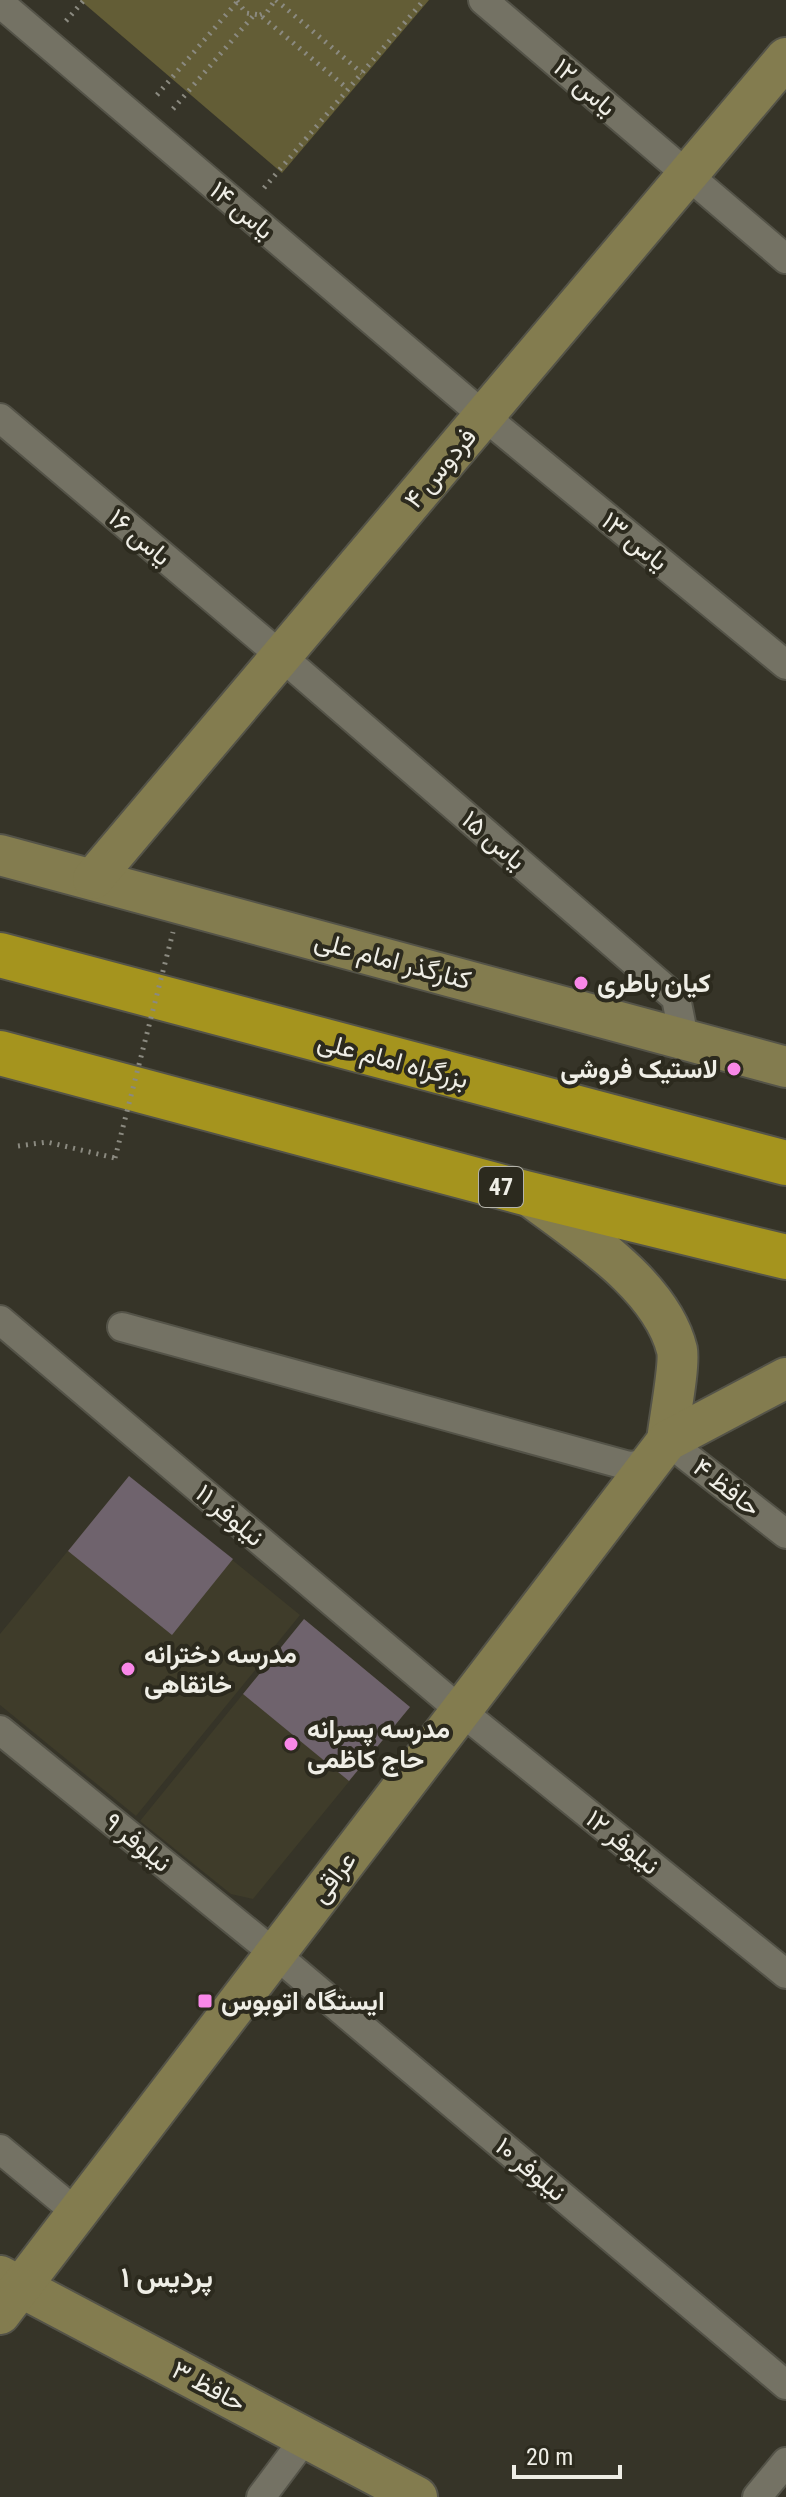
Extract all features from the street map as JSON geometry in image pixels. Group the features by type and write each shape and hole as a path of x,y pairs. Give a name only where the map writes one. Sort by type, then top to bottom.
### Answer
{"highway":[{"name":"بزرگراه امام علی","path":"0,955 786,1163"},
{"path":"0,1053 67,1072"},
{"name":"47","path":"67,1072 525,1193 786,1257"}],"street":[{"name":"یاس ۱۲","path":"483,0 786,259"},
{"name":"یاس ۱۴","path":"0,3 484,416"},
{"name":"فردوس ۴","path":"93,879 786,58"},
{"name":"یاس ۱۳","path":"484,416 786,665"},
{"name":"یاس ۱۶","path":"0,418 281,656"},
{"name":"یاس ۱۵","path":"281,656 676,998 684,1038"},
{"name":"کنارگذر امام علی","path":"0,855 786,1067"},
{"path":"0,945 84,978"},
{"name":"47","path":"0,1060 67,1072"},
{"path":"525,1193 637,1283 664,1318 678,1353 659,1452"},
{"name":"نیلوفر ۱۱","path":"0,1320 461,1711"},
{"path":"122,1327 629,1466 659,1452 786,1378"},
{"name":"حافظ ۴","path":"659,1452 786,1534"},
{"name":"عراقی","path":"7,2292 77,2213 659,1452"},
{"name":"نیلوفر ۱۲","path":"461,1711 786,1974"},
{"name":"نیلوفر ۹","path":"0,1730 275,1954"},
{"name":"نیلوفر ۱۰","path":"275,1954 786,2385"},
{"path":"0,2149 77,2213"},
{"name":"حافظ ۳","path":"7,2292 306,2437 417,2497"},
{"path":"261,2497 306,2437"},
{"path":"757,2497 786,2462"}],"path":[{"path":"144,126 257,16 267,12 276,0 362,73"},
{"path":"244,211 424,0"},
{"path":"237,1 240,9 257,16 348,89"},
{"path":"144,126 237,1"},
{"path":"18,1146 47,1142 115,1158 173,932"}],"shaded area":[{"path":"80,0 429,0 282,173"},
{"name":"مدرسه دخترانه خانقاهی","path":"129,1476 300,1615 136,1816 0,1705 0,1634"},
{"name":"مدرسه پسرانه حاج کاظمی","path":"304,1619 410,1707 253,1899 231,1894 140,1821"}],"building":[{"path":"129,1476 233,1559 172,1635 68,1551"},
{"path":"304,1619 410,1707 349,1781 243,1694"}],"place":[{"name":"کیان باطری","path":"581,983"},
{"name":"لاستیک فروشی","path":"734,1069"},
{"name":"مدرسه دخترانه خانقاهی","path":"128,1669"},
{"name":"مدرسه پسرانه حاج کاظمی","path":"291,1744"},
{"name":"ایستگاه اتوبوس","path":"205,2001"}],"district":[{"name":"پردیس ۱","path":"167,2277"}]}
